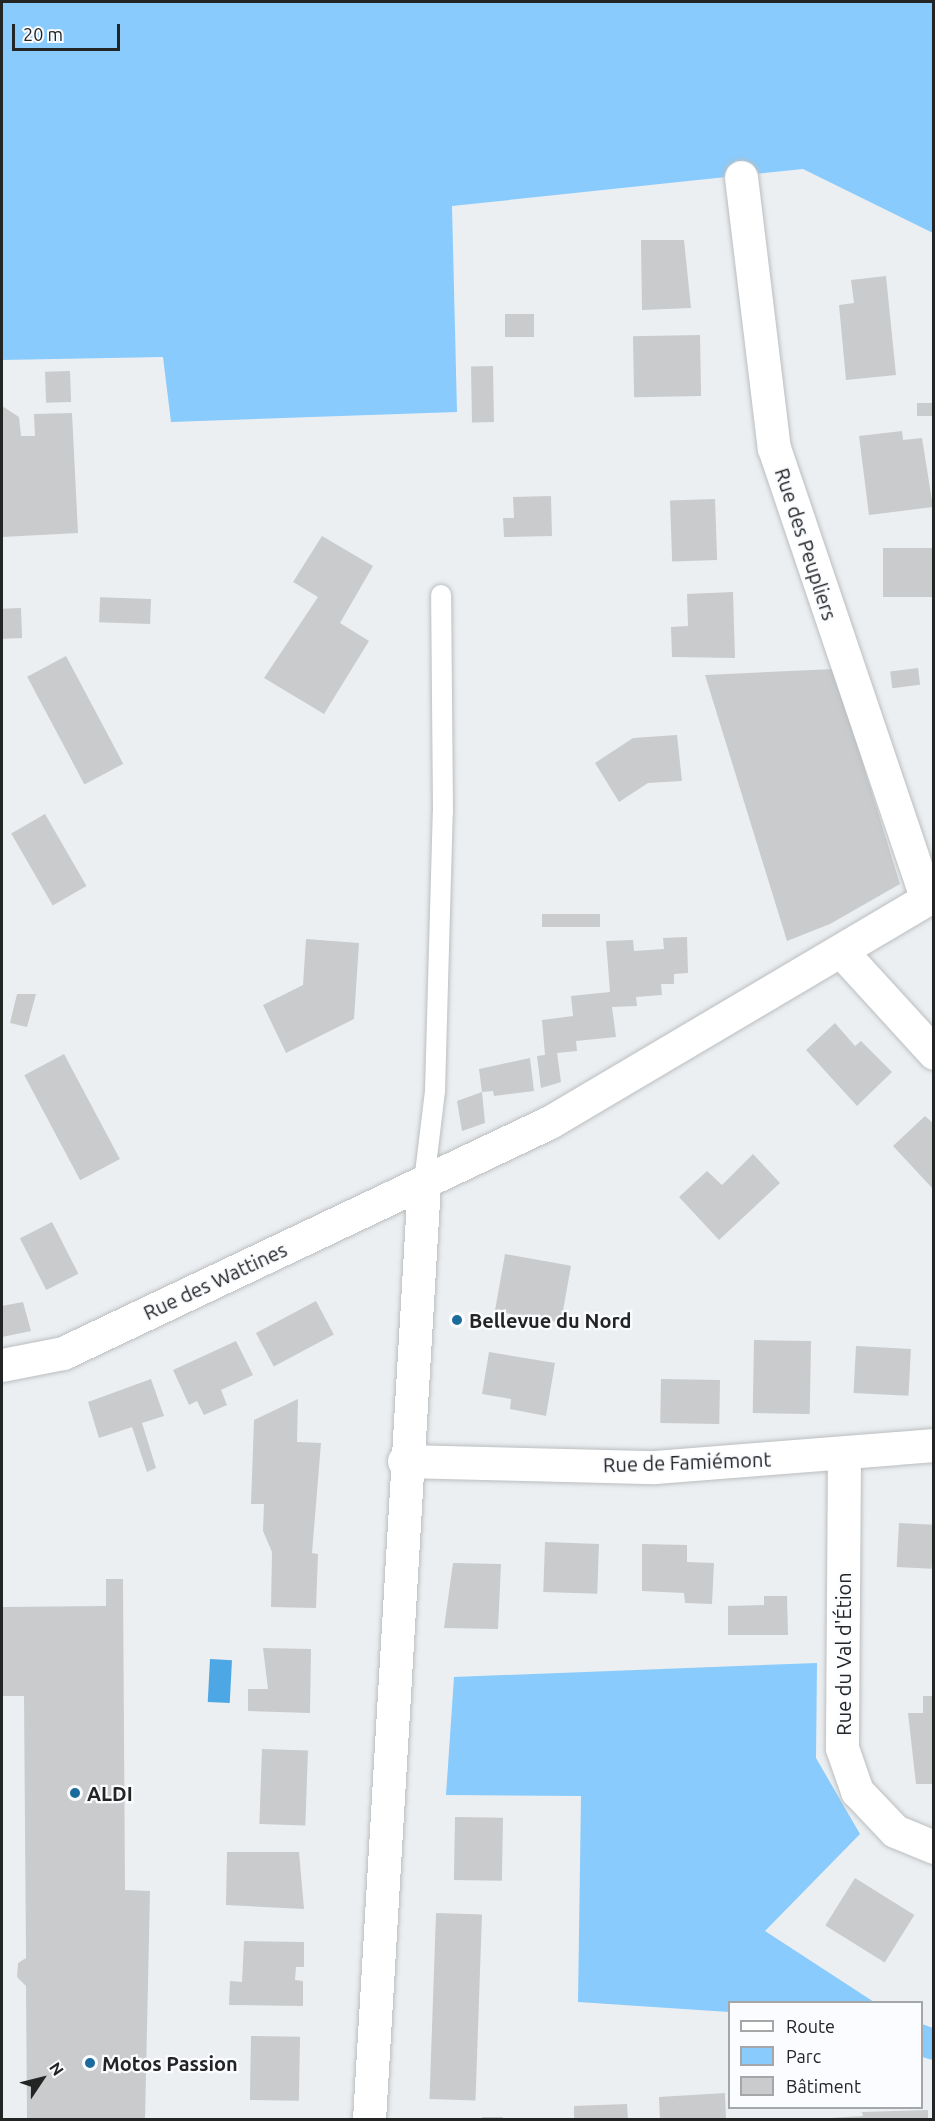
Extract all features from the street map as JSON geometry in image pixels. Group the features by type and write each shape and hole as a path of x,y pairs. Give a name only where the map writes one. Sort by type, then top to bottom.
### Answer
{"street":[{"name":"Rue des Peupliers","path":"741,177 774,448 930,897"},
{"name":"Rue des Wattines","path":"2,1365 63,1353 550,1122 930,897"},
{"path":"841,951 933,1053"},
{"path":"369,2120 404,1461 424,1182"},
{"name":"Rue de Famiémont","path":"404,1461 655,1467 844,1454 933,1445"},
{"name":"Rue du Val d'Étion","path":"844,1454 842,1748 857,1791 895,1831 933,1847"}],"lane":[{"path":"424,1182 435,1091 441,595"}],"green space":[{"path":"2,2 933,2 933,233 803,169 452,206 457,412 171,422 163,357 2,360"},
{"path":"817,1663 816,1758 860,1834 765,1931 872,2001 728,2001 728,2012 578,2002 581,1796 446,1795 454,1677"},
{"path":"923,2024 933,2028 933,2060 923,2057"}],"shaded area":[{"path":"210,1659 232,1660 230,1703 208,1702"}],"building":[{"path":"641,240 684,240 691,308 642,310"},
{"path":"886,276 896,375 846,380 839,305 854,303 851,280"},
{"path":"505,314 534,314 534,337 505,337"},
{"path":"700,335 701,396 634,397 633,336"},
{"path":"471,366 493,366 494,422 472,422"},
{"path":"70,371 71,402 46,403 45,372"},
{"path":"917,403 934,403 934,416 917,416"},
{"path":"2,406 19,417 21,436 35,436 34,414 72,413 78,533 2,537"},
{"path":"902,431 903,440 922,438 933,507 869,515 859,436"},
{"path":"551,496 552,536 504,537 503,518 514,518 513,497"},
{"path":"715,499 717,560 672,562 670,501"},
{"path":"322,536 373,566 340,623 369,641 324,714 264,678 318,597 293,582"},
{"path":"883,548 934,548 934,597 883,597"},
{"path":"733,592 735,658 672,657 671,627 688,626 687,594"},
{"path":"100,597 151,599 150,624 99,622"},
{"path":"21,608 22,638 3,639 2,609"},
{"path":"66,656 123,764 84,784 27,677"},
{"path":"918,668 920,685 892,688 890,671"},
{"path":"834,669 900,884 830,924 787,941 705,675"},
{"path":"677,735 682,781 648,783 619,802 595,763 633,738"},
{"path":"45,814 86,886 53,905 11,834"},
{"path":"542,914 600,914 600,927 542,927"},
{"path":"687,937 688,973 674,974 674,984 661,984 662,995 636,997 637,1006 612,1007 616,1037 576,1041 577,1051 557,1053 561,1082 541,1088 537,1056 545,1055 542,1020 573,1016 571,996 610,992 606,941 633,940 634,951 664,949 663,938"},
{"path":"306,939 359,943 354,1019 286,1053 263,1005 303,985"},
{"path":"17,994 36,994 27,1027 10,1023"},
{"path":"835,1023 855,1046 861,1041 892,1072 857,1106 806,1050"},
{"path":"64,1054 120,1159 80,1180 24,1075"},
{"path":"530,1058 534,1091 494,1096 493,1091 482,1092 479,1069"},
{"path":"482,1092 485,1123 462,1131 457,1101"},
{"path":"925,1116 934,1124 934,1190 893,1146"},
{"path":"753,1154 780,1183 719,1240 679,1197 707,1171 722,1185"},
{"path":"52,1222 78,1274 46,1290 20,1238"},
{"path":"505,1254 571,1266 561,1323 495,1311"},
{"path":"316,1301 334,1335 274,1366 256,1333"},
{"path":"23,1302 31,1331 2,1337 2,1306"},
{"path":"754,1340 811,1341 810,1414 753,1413"},
{"path":"236,1341 253,1375 221,1390 227,1405 204,1415 197,1401 189,1405 173,1370"},
{"path":"856,1346 911,1349 908,1396 854,1393"},
{"path":"489,1352 555,1363 546,1416 510,1409 511,1399 482,1394"},
{"path":"151,1379 164,1416 142,1423 156,1468 147,1472 132,1427 99,1438 88,1402"},
{"path":"661,1379 720,1380 719,1424 660,1423"},
{"path":"298,1399 297,1442 321,1443 312,1553 318,1554 316,1608 271,1607 272,1552 263,1531 264,1504 251,1504 254,1420"},
{"path":"899,1523 934,1525 932,1569 897,1567"},
{"path":"545,1542 599,1544 597,1594 543,1592"},
{"path":"642,1544 687,1545 687,1562 714,1563 712,1604 685,1603 684,1593 642,1591"},
{"path":"453,1563 501,1564 498,1629 444,1628"},
{"name":"ALDI","path":"106,1579 123,1579 125,1890 150,1891 145,2120 27,2120 26,1986 17,1977 18,1963 26,1958 24,1696 2,1696 2,1607 106,1606"},
{"path":"764,1596 787,1596 788,1635 728,1635 728,1606 764,1605"},
{"path":"263,1648 311,1649 310,1713 248,1711 248,1689 268,1689"},
{"path":"923,1696 934,1696 934,1784 916,1784 908,1713 923,1713"},
{"path":"262,1749 308,1751 305,1826 259,1824"},
{"path":"455,1817 503,1818 502,1881 454,1880"},
{"path":"227,1852 299,1852 304,1909 226,1905"},
{"path":"855,1878 914,1915 885,1963 825,1925"},
{"path":"436,1913 482,1915 475,2100 430,2099"},
{"path":"244,1941 304,1942 304,1967 296,1967 295,1980 303,1981 303,2006 229,2005 230,1981 242,1982"},
{"path":"251,2036 300,2037 299,2101 250,2100"},
{"path":"725,2093 726,2120 660,2120 659,2097"},
{"path":"627,2104 628,2120 574,2120 574,2106"},
{"path":"928,2110 928,2120 795,2120 863,2116 862,2112"},
{"path":"482,2117 503,2117 503,2120 482,2120"}],"place":[{"name":"Bellevue du Nord","path":"457,1320"},
{"name":"ALDI","path":"75,1793"},
{"name":"Motos Passion","path":"90,2063"}]}
